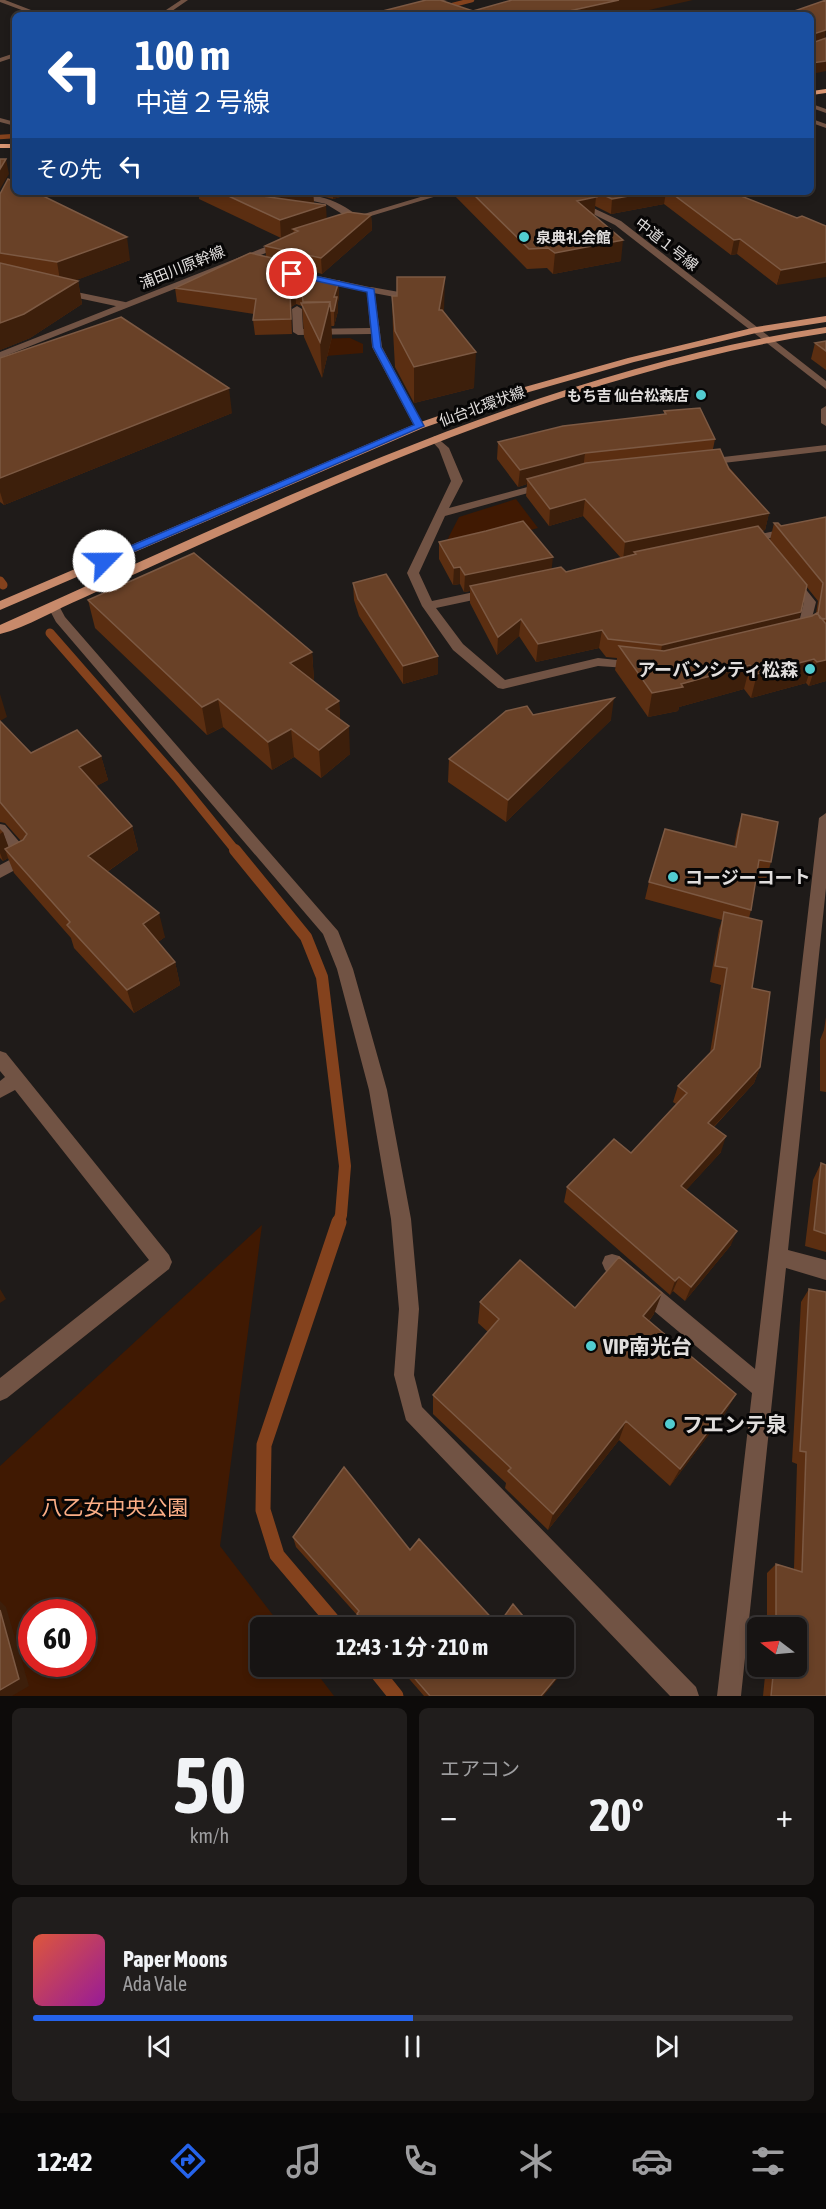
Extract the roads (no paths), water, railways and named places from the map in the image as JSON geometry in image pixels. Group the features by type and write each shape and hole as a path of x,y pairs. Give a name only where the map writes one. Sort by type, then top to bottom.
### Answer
{"main road":[{"name":"仙台北環状線","path":"0,606 419,426 518,392 631,360 756,330 826,319"},
{"name":"仙台北環状線","path":"0,630 370,464 435,439 552,398 653,368 768,339 826,330"}],"street":[{"path":"0,0 32,12"},
{"path":"164,12 184,0"},
{"path":"394,12 444,0"},
{"path":"296,195 321,199 346,210 355,218"},
{"path":"336,224 436,195"},
{"name":"中道１号線","path":"559,195 618,223 826,386"},
{"name":"浦田川原幹線","path":"0,355 288,241"},
{"path":"238,260 260,265"},
{"path":"282,271 431,300"},
{"path":"47,289 125,305"},
{"path":"371,290 377,347 419,426"},
{"path":"297,309 298,332 375,331"},
{"path":"826,409 826,423"},
{"path":"435,439 444,448 457,481 432,529 413,573 428,606 458,647 503,685 598,662 648,668"},
{"path":"699,462 826,448"},
{"path":"442,513 561,481"},
{"path":"735,542 762,542 826,523"},
{"path":"780,565 810,602 804,634 793,637"},
{"path":"428,606 496,592"},
{"path":"54,607 68,628 330,931 345,969 378,1090 397,1196 409,1310 404,1375 413,1413 687,1696"},
{"path":"729,1696 777,1256 819,935 826,818"},
{"path":"0,828 25,858 0,872"},
{"path":"0,1058 162,1262 0,1391"},
{"path":"0,1090 17,1079"},
{"path":"777,1256 826,1270"},
{"path":"612,1263 763,1389"}],"waterway":[{"path":"441,8 472,0"},
{"path":"0,137 12,136"},
{"path":"0,581 3,585"},
{"path":"50,633 176,777 236,851"},
{"path":"235,850 306,937 322,977 345,1166 341,1215 338,1224"},
{"path":"330,1617 277,1555 263,1510 264,1445 339,1222"},
{"path":"381,1677 396,1696"}],"place":[{"name":"泉典礼会館","path":"524,237"},
{"name":"もち吉 仙台松森店","path":"701,395"},
{"name":"アーバンシティ松森","path":"810,669"},
{"name":"コージーコート","path":"673,877"},
{"name":"VIP南光台","path":"591,1346"},
{"name":"フエンテ泉","path":"670,1424"}],"park label":[{"name":"八乙女中央公園","path":"115,1507"}]}
